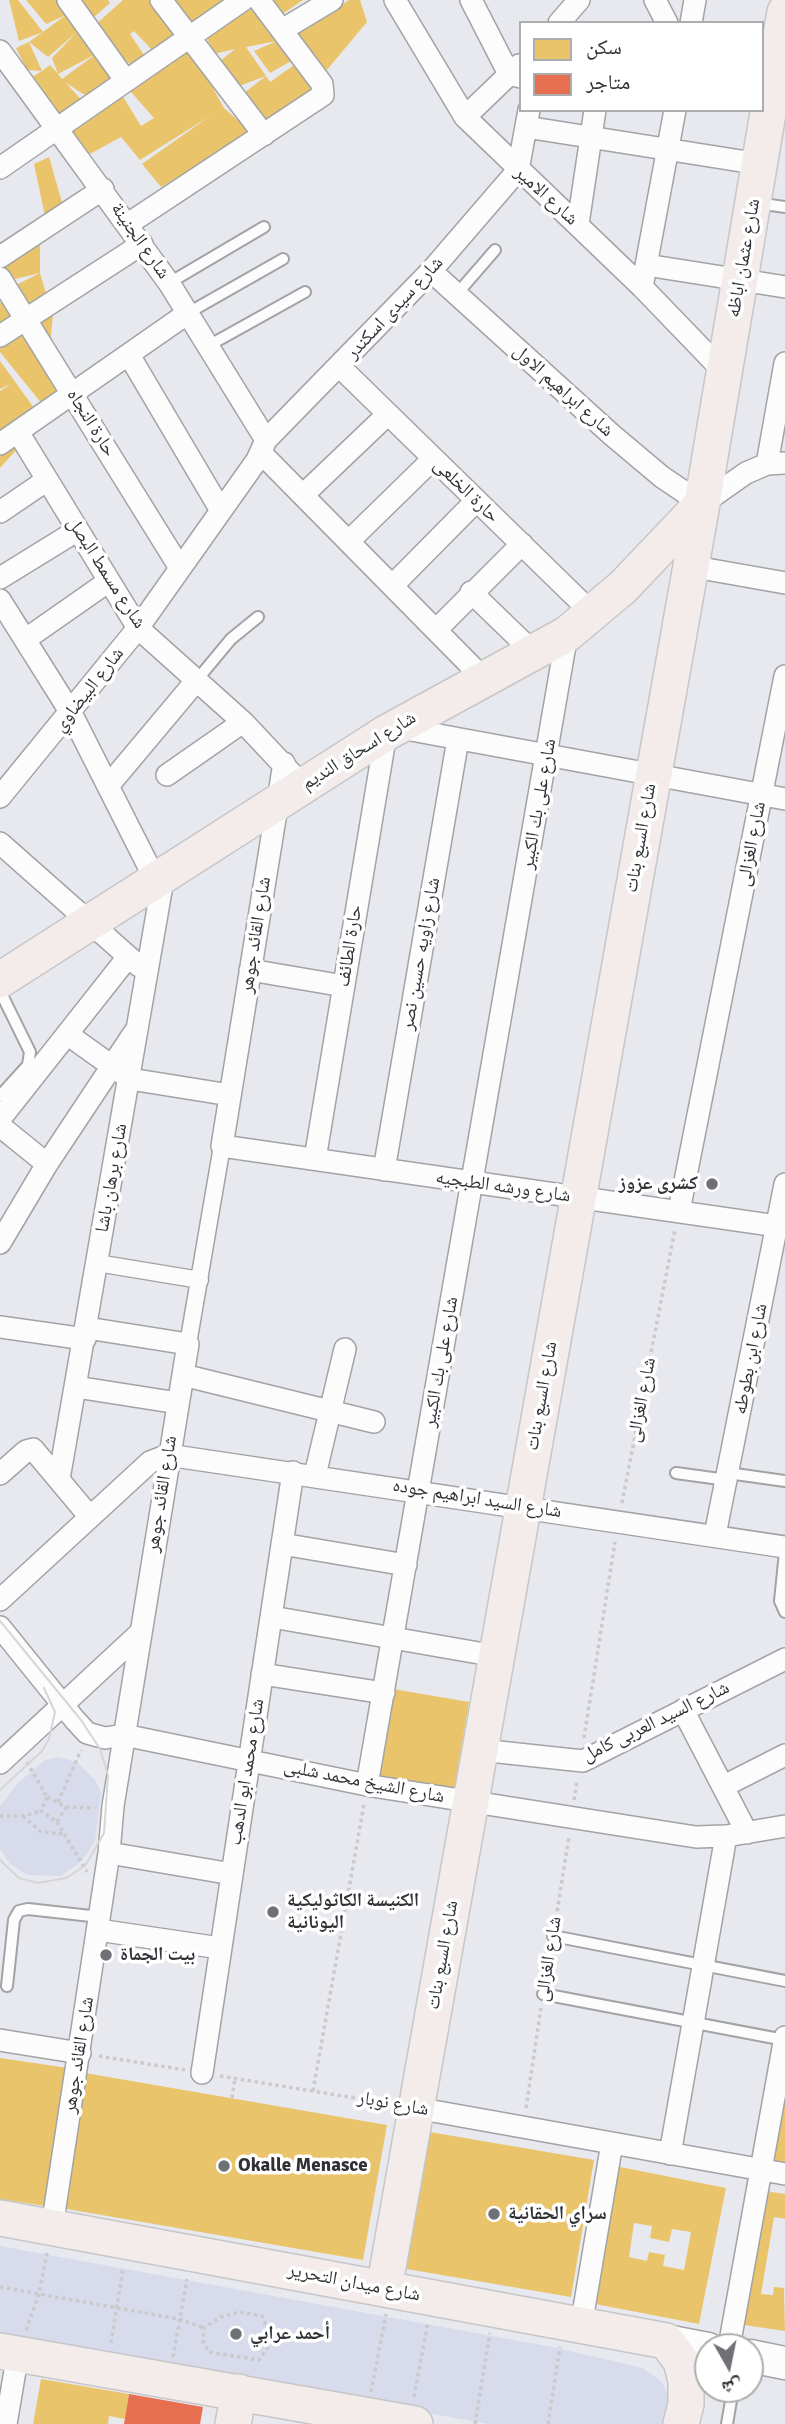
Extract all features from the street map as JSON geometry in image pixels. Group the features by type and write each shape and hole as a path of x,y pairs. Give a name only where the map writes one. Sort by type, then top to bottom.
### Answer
{"main road":[{"name":"شارع عثمان اباظه","path":"702,504 739,281 769,205 760,164 776,119 769,68 785,12"},
{"name":"شارع السبع بنات","path":"387,2290 416,2108 702,504"},
{"name":"شارع اسحاق النديم","path":"0,980 157,878 287,784 534,653 580,624 648,562 702,504"},
{"name":"شارع ميدان التحرير","path":"0,2218 694,2346"},
{"path":"666,2341 681,2361 686,2381 681,2424"},
{"path":"9,2352 169,2380 236,2408 412,2423"},
{"path":"764,2358 785,2362"}],"street":[{"path":"68,0 126,80"},
{"path":"162,0 264,135"},
{"path":"0,168 243,0"},
{"path":"128,224 318,100 324,90 259,0"},
{"path":"282,30 332,0"},
{"name":"شارع الامير","path":"395,0 465,117 642,287 723,371"},
{"path":"465,117 517,71 471,0"},
{"path":"655,0 665,21"},
{"path":"691,21 695,0"},
{"name":"شارع الجنينة","path":"0,51 169,283 208,346 264,447 303,495 484,679"},
{"path":"578,224 595,112"},
{"path":"642,287 675,112"},
{"path":"518,170 527,119 591,138 760,164"},
{"name":"شارع سيدى اسكندر","path":"264,447 431,271 518,170"},
{"path":"0,257 103,189"},
{"path":"0,336 142,244"},
{"path":"646,265 785,287"},
{"name":"شارع ابراهيم الاول","path":"431,271 622,443 662,477 702,504"},
{"name":"حارة النجاه","path":"0,278 180,568"},
{"path":"0,444 188,313"},
{"path":"129,355 220,509"},
{"path":"702,504 746,473 776,464 785,363"},
{"name":"حارة الخلعى","path":"340,367 522,544 580,624"},
{"path":"303,495 388,414"},
{"name":"شارع مسمط البصل","path":"18,432 138,628 243,722 287,784"},
{"name":"شارع البيضاوي","path":"0,797 138,628 264,447"},
{"path":"349,541 433,459"},
{"path":"0,512 47,480"},
{"path":"393,585 476,501"},
{"path":"0,578 78,530"},
{"path":"437,629 471,592 522,544"},
{"path":"689,566 785,583"},
{"path":"26,639 109,581"},
{"path":"471,592 534,653"},
{"path":"0,600 71,713 157,878"},
{"name":"شارع على بك الكبير","path":"368,1785 547,755 580,624"},
{"name":"شارع الغزالى","path":"679,1212 785,676"},
{"path":"108,786 196,681"},
{"path":"167,775 243,722"},
{"path":"391,730 458,739 785,799"},
{"name":"حارة الطائف","path":"315,1159 391,730"},
{"name":"شارع زاويه حسين نصر","path":"384,1170 458,739"},
{"name":"شارع القائد جوهر","path":"52,2227 100,1917 113,1806 168,1455 200,1280 250,970 287,784"},
{"path":"0,843 88,924 148,974"},
{"name":"شارع برهان باشا","path":"59,1479 162,900 157,878"},
{"path":"0,1119 128,957"},
{"path":"250,970 344,986"},
{"path":"0,1243 47,1164 139,1026"},
{"path":"67,1034 130,1079 230,1095"},
{"path":"0,1126 47,1164"},
{"name":"شارع ورشه الطبجيه","path":"222,1146 781,1226"},
{"name":"شارع ابن بطوطه","path":"715,1535 781,1226 785,1184"},
{"path":"97,1263 200,1280"},
{"path":"0,1327 188,1344"},
{"path":"315,1475 345,1349"},
{"path":"183,1375 374,1422"},
{"path":"76,1387 178,1403"},
{"path":"0,1474 26,1451 33,1449 90,1517"},
{"path":"0,1600 150,1462 168,1455"},
{"name":"شارع السيد ابراهيم جوده","path":"168,1455 419,1490 785,1547"},
{"name":"شارع محمد ابو الدهب","path":"202,2073 293,1472"},
{"path":"282,1544 406,1564"},
{"path":"272,1616 496,1656"},
{"path":"0,1627 88,1733"},
{"path":"8,1755 140,1633"},
{"name":"شارع السيد العربى كامل","path":"480,1750 580,1761 785,1659"},
{"path":"262,1674 384,1693"},
{"path":"670,2154 703,1965 736,1834 724,1786 683,1710"},
{"name":"شارع الشيخ محمد شلبى","path":"88,1733 105,1738 124,1735 368,1785 696,1837 785,1826"},
{"path":"724,1786 785,1755"},
{"path":"109,1853 232,1874"},
{"path":"100,1917 220,1948"},
{"path":"732,2333 785,2039"},
{"path":"0,2040 80,2053"},
{"name":"شارع نوبار","path":"416,2108 785,2174"},
{"path":"573,2325 612,2143"},
{"path":"6,2424 9,2352"}],"lane":[{"path":"169,283 264,227"},
{"path":"456,295 495,250"},
{"path":"188,313 283,259"},
{"path":"208,346 305,292"},
{"path":"196,681 231,639 258,617"},
{"path":"0,991 30,1052 28,1065 0,1096"},
{"path":"676,1473 785,1481"},
{"path":"785,1552 780,1601 785,1612"},
{"path":"7,1986 14,1920 19,1911 28,1909 100,1917"},
{"path":"553,1936 785,1981"},
{"path":"543,1994 785,2039"},
{"path":"727,2424 731,2403"}],"path":[{"name":"شارع الغزالى","path":"523,2127 619,1521 679,1212"},
{"path":"58,1802 88,1733"},
{"path":"8,1755 34,1770 47,1797 66,1808 113,1806"},
{"path":"313,2091 368,1785"},
{"path":"41,1811 47,1797"},
{"path":"57,1822 66,1808"},
{"path":"0,1816 23,1816 41,1811"},
{"path":"41,1811 57,1822 82,1861 100,1917"},
{"path":"23,1816 41,1832 65,1834"},
{"name":"شارع نوبار","path":"80,2053 416,2108"},
{"path":"232,2098 235,2078"},
{"path":"9,2352 39,2294 52,2227"},
{"path":"107,2370 128,2241"},
{"path":"169,2380 193,2253"},
{"path":"0,2287 179,2319 204,2328"},
{"path":"351,2416 387,2290"},
{"path":"412,2423 432,2298"},
{"path":"475,2424 494,2310"},
{"path":"240,2312 262,2316 272,2341 259,2360 209,2353 203,2341 204,2328 220,2317 240,2312"},
{"path":"548,2424 573,2325"}],"shaded area":[{"path":"58,1757 77,1762 96,1781 101,1793 95,1841 82,1861 61,1876 28,1875 10,1864 0,1849 0,1806 18,1783 45,1760"},
{"path":"0,2246 552,2347 643,2368 662,2382 668,2394 667,2417 664,2424 489,2424 0,2338"}],"building: سكن":[{"path":"9,0 18,0 43,32 19,41"},
{"path":"26,0 56,0 96,54 58,74 52,58 76,33 48,57 29,42 66,15 46,24"},
{"path":"82,0 108,0 110,3 93,18 78,3"},
{"path":"123,0 152,0 184,41 153,51 134,31 130,34 146,58 130,64 109,46 95,25"},
{"path":"171,0 242,0 193,27"},
{"path":"266,0 303,0 278,17"},
{"path":"349,0 360,0 367,22 326,71 298,33"},
{"path":"253,8 277,41 246,47 266,76 239,86 220,61 235,49 214,54 206,36"},
{"path":"277,41 293,60 270,73 254,51"},
{"path":"29,42 42,71 27,70 16,48"},
{"path":"190,47 224,108 253,134 161,187 142,164 210,116 140,160 121,137 90,154 64,138 122,95 141,126 154,118 123,83"},
{"path":"96,54 111,80 88,97 66,83 88,107 60,119 29,79 50,65 62,79"},
{"path":"297,63 314,91 268,123 244,93 266,76 270,82"},
{"path":"49,157 63,206 45,216 34,164"},
{"path":"40,242 40,273 11,280 2,263"},
{"path":"40,273 48,300 29,307 12,287"},
{"path":"7,298 19,318 0,325 0,303"},
{"path":"53,315 50,345 25,320"},
{"path":"25,328 61,392 42,404 0,352 0,345"},
{"path":"0,361 37,412 0,434 0,391 11,384 0,389"},
{"path":"12,443 18,448 0,468 0,452"},
{"path":"393,1689 469,1702 454,1790 378,1778"},
{"path":"785,2055 785,2171 766,2166"},
{"path":"0,2058 68,2068 45,2206 0,2199"},
{"name":"Okalle Menasce","path":"85,2073 387,2125 363,2260 61,2208"},
{"name":"سراي الحقانية","path":"418,2130 594,2160 571,2297 395,2267"},
{"path":"615,2166 726,2188 699,2324 590,2303","holes":["634,2223 652,2226 650,2238 669,2242 672,2229 691,2232 684,2270 663,2266 665,2255 649,2252 647,2261 629,2257"]},
{"path":"759,2190 785,2194 785,2219 774,2217 761,2294 773,2295 774,2287 784,2288 785,2331 737,2324"},
{"path":"41,2379 129,2394 125,2419 109,2416 108,2424 33,2424"}],"building: متاجر":[{"path":"129,2394 203,2407 200,2424 124,2424"}],"tram line":[{"path":"0,1621 81,1720 100,1749 108,1775 104,1833 85,1866 66,1878 38,1883 19,1878 0,1860"},
{"path":"0,1790 42,1751 49,1739 55,1712 44,1688"}],"place":[{"name":"كشرى عزوز","path":"712,1184"},
{"name":"الكنيسة الكاثوليكية اليونانية","path":"273,1912"},
{"name":"بيت الجماة","path":"106,1955"},
{"name":"Okalle Menasce","path":"224,2166"},
{"name":"سراي الحقانية","path":"494,2214"},
{"name":"أحمد عرابي","path":"236,2334"}]}
